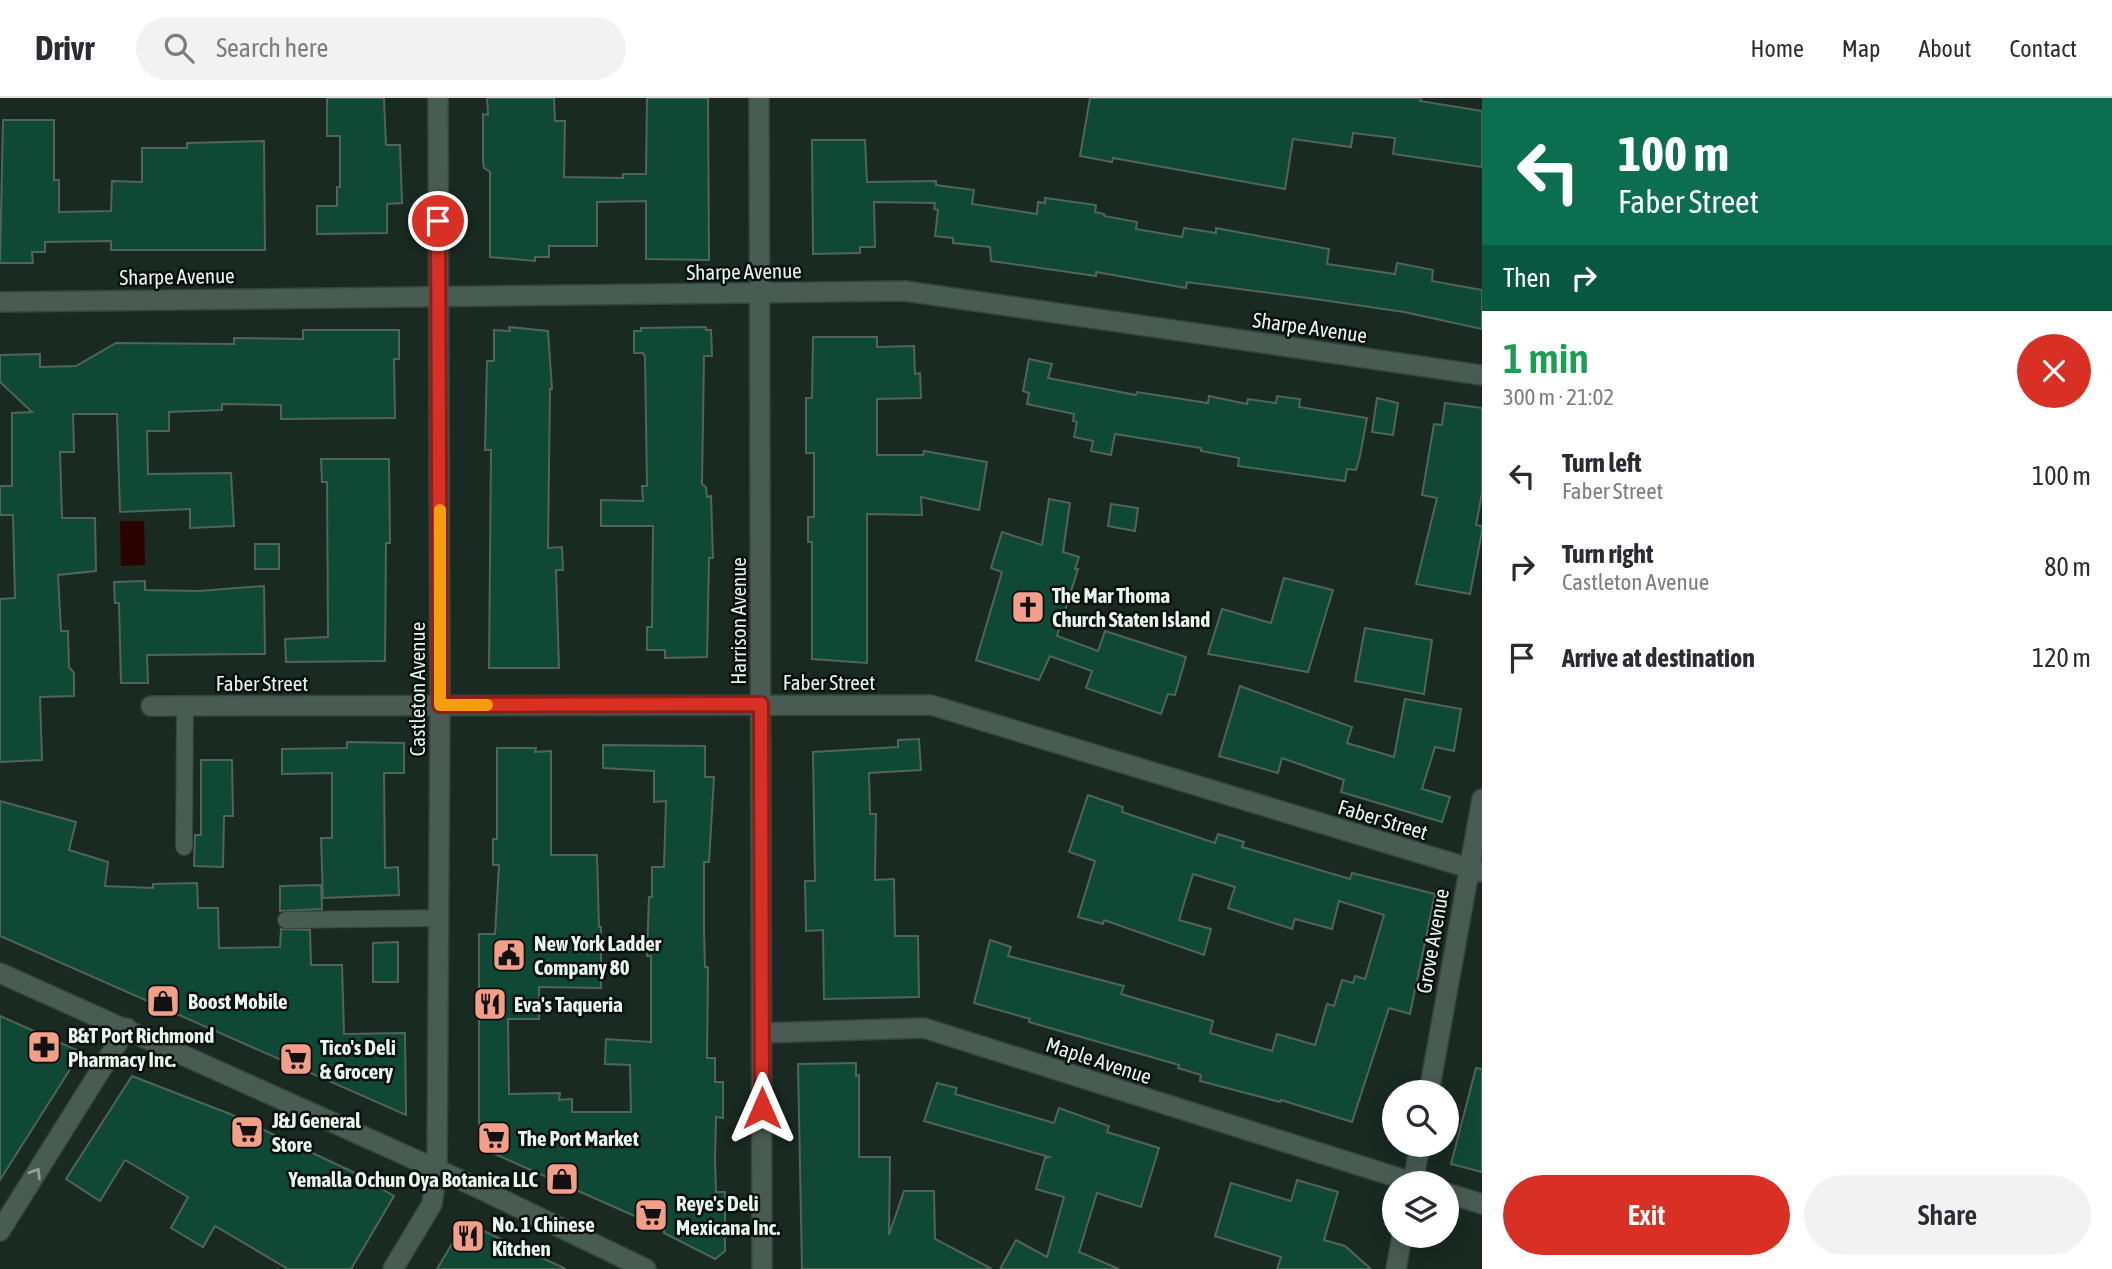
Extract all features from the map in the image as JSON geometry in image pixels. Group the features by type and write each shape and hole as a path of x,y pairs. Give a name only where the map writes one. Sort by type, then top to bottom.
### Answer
{"street":[{"name":"Castleton Avenue","path":"393,1269 432,1204 437,1170 440,705 438,98"},
{"name":"Harrison Avenue","path":"759,98 762,1269"},
{"name":"Sharpe Avenue","path":"0,302 905,291 1482,375"},
{"name":"Faber Street","path":"152,706 931,705 1475,871"},
{"name":"Grove Avenue","path":"1431,1080 1475,871 1482,799"},
{"path":"0,973 437,1170 646,1269"},
{"path":"0,1231 127,1028"},
{"name":"Maple Avenue","path":"763,1033 924,1028 1382,1173"},
{"path":"1459,1197 1482,1204"},
{"path":"1395,1269 1399,1248"}],"lane":[{"path":"184,847 185,706"},
{"path":"286,920 439,918"}],"shaded area":[{"path":"120,521 144,521 145,565 121,566"}],"building":[{"path":"327,98 384,98 386,145 400,145 402,203 387,204 387,233 317,234 317,206 337,206 337,187 340,187 340,136 327,136"},
{"path":"487,98 554,98 555,121 565,121 564,177 623,178 623,174 646,174 647,98 708,98 709,260 646,259 646,201 597,202 597,246 549,246 549,257 535,257 535,261 490,257 490,172 484,168 483,161 483,114 488,115"},
{"path":"1090,98 1421,98 1420,101 1482,111 1482,167 1393,154 1395,138 1353,133 1351,147 1293,139 1285,189 1113,158 1112,162 1080,156"},
{"path":"3,120 54,120 54,180 59,180 59,212 111,211 112,181 142,182 142,148 187,148 187,143 264,141 265,250 111,250 111,241 45,242 45,252 32,252 33,263 0,263"},
{"path":"812,140 865,140 867,182 936,181 936,185 974,190 972,204 1037,214 1038,202 1045,203 1045,198 1096,205 1095,212 1104,216 1137,222 1136,229 1182,237 1184,228 1216,233 1216,228 1329,249 1327,264 1395,274 1397,263 1433,270 1432,281 1482,290 1482,329 1404,312 1322,300 1187,282 1186,288 1096,272 1096,276 991,261 990,247 953,243 953,238 935,236 938,210 934,209 935,203 874,202 875,247 860,247 860,253 813,254"},
{"path":"509,327 548,331 552,389 548,548 562,547 563,570 556,570 559,668 489,668 491,450 485,450 487,361 494,361 494,330 510,331"},
{"path":"706,327 706,330 711,330 712,356 704,356 702,484 706,487 707,497 711,496 713,558 709,558 707,657 665,658 665,650 647,650 647,627 652,627 653,526 601,526 601,500 643,501 642,486 647,486 645,357 643,353 634,353 634,331 641,331 641,328"},
{"path":"303,330 399,330 399,359 394,359 395,418 281,419 281,405 222,404 222,410 169,412 169,431 147,431 148,474 231,473 234,526 190,528 190,509 120,512 117,414 73,414 74,452 60,452 62,518 95,518 96,571 58,575 61,631 68,631 69,667 74,673 74,696 40,697 42,760 0,762 0,599 15,598 13,515 0,515 0,486 12,486 12,413 32,412 0,382 0,355 40,354 40,367 76,366 116,343 234,344 234,338 303,339"},
{"path":"813,337 877,337 877,347 914,346 915,374 920,373 921,398 877,399 877,455 923,455 924,451 987,462 979,510 921,497 922,515 867,514 867,663 812,659 812,542 808,542 808,517 814,517 814,453 806,453 806,398 812,398"},
{"path":"1029,359 1052,364 1048,378 1136,395 1137,392 1208,403 1209,396 1247,404 1248,399 1276,403 1277,396 1300,399 1299,407 1367,418 1356,470 1347,469 1345,481 1238,466 1239,458 1201,451 1201,448 1115,434 1111,455 1091,451 1093,441 1074,437 1077,422 1073,421 1074,414 1027,404 1029,393 1023,391"},
{"path":"1377,398 1398,403 1393,435 1372,432"},
{"path":"1445,403 1482,408 1482,493 1476,525 1482,526 1482,532 1470,594 1416,584 1437,498 1422,495 1434,424 1442,425"},
{"path":"321,459 389,459 390,543 386,543 385,661 286,662 285,639 328,637 327,482 322,482"},
{"path":"1049,499 1070,503 1063,552 1079,557 1075,569 1078,569 1057,636 1098,651 1105,631 1186,657 1175,695 1168,694 1161,714 1086,688 1092,671 1050,656 1039,680 976,660 1002,572 991,568 1002,532 1042,545"},
{"path":"1111,504 1138,508 1135,531 1108,526"},
{"path":"255,544 279,544 279,569 255,569"},
{"path":"1284,578 1333,590 1308,672 1208,654 1222,609 1271,623"},
{"path":"145,581 145,590 199,591 264,586 265,654 147,655 148,683 121,683 119,603 115,603 114,582"},
{"path":"1365,628 1432,640 1424,694 1355,681"},
{"path":"1240,686 1352,727 1347,743 1394,757 1405,699 1461,709 1454,751 1435,747 1422,789 1450,797 1442,822 1341,792 1344,780 1282,758 1278,773 1219,756"},
{"path":"919,739 921,770 869,773 870,814 876,814 875,880 894,879 895,936 918,936 919,997 824,999 823,930 806,931 805,881 815,881 813,752 898,747 898,740"},
{"path":"347,742 404,743 404,773 384,773 385,868 398,867 399,895 323,898 321,838 332,838 332,773 282,774 282,749 347,748"},
{"path":"603,745 705,746 705,777 714,777 709,862 704,862 704,930 705,967 708,967 707,1058 715,1058 715,1082 723,1082 723,1118 716,1117 715,1159 716,1192 725,1192 725,1251 715,1259 664,1233 664,1229 479,1147 479,934 495,934 499,865 493,865 493,839 497,839 497,748 536,748 535,752 551,751 551,855 597,855 601,927 601,988 539,987 539,1019 508,1019 509,1094 560,1093 559,1100 572,1099 572,1112 631,1112 630,1065 605,1064 606,1039 651,1042 651,956 647,956 649,897 652,897 652,867 664,867 666,801 654,802 654,771 603,768"},
{"path":"201,760 232,760 233,816 224,816 223,867 194,866 195,835 201,835"},
{"path":"1088,795 1123,807 1122,812 1215,843 1218,834 1244,842 1242,847 1350,879 1352,873 1435,894 1410,1014 1389,1008 1352,1122 1281,1100 1280,1102 1200,1081 1201,1075 1178,1068 1179,1065 1029,1022 1030,1019 974,1003 990,940 1011,947 1008,956 1124,986 1121,994 1213,1021 1210,1033 1272,1051 1277,1034 1315,1045 1327,1004 1334,1006 1342,980 1353,983 1355,976 1365,979 1384,915 1339,901 1332,929 1295,919 1292,929 1228,908 1235,887 1193,874 1179,920 1211,929 1204,955 1104,920 1103,924 1078,917 1095,861 1069,852"},
{"path":"0,801 76,822 69,850 108,862 105,886 153,888 153,884 197,883 198,908 218,908 219,948 280,947 281,929 310,930 311,965 342,965 344,1034 405,1033 406,1115 0,936"},
{"path":"321,885 322,909 280,911 280,886"},
{"path":"398,942 398,982 373,982 373,943"},
{"path":"0,1016 81,1052 0,1180"},
{"path":"856,1063 856,1076 859,1075 859,1157 890,1157 889,1235 904,1191 934,1191 935,1239 992,1269 802,1269 798,1064"},
{"path":"1476,1068 1482,1069 1482,1172 1451,1164 1453,1157 1459,1157 1459,1133"},
{"path":"132,1076 230,1114 355,1173 394,1196 351,1269 288,1269 215,1226 203,1247 171,1228 188,1197 125,1160 100,1201 66,1179"},
{"path":"937,1083 957,1088 955,1094 1054,1123 1059,1108 1109,1126 1107,1132 1159,1148 1141,1207 1097,1193 1079,1252 1119,1269 1000,1269 1016,1240 1047,1257 1064,1197 1036,1189 1045,1158 1049,1157 924,1121"},
{"path":"1297,1180 1338,1192 1324,1240 1345,1246 1371,1269 1277,1269 1281,1257 1215,1236 1231,1183 1291,1201"},
{"path":"465,1222 484,1231 566,1269 437,1269"}],"slow traffic":[{"path":"440,510 440,705 487,705"}],"place":[{"name":"The Mar Thoma Church Staten Island","path":"1028,607"},
{"name":"New York Ladder Company 80","path":"509,955"},
{"name":"Boost Mobile","path":"163,1001"},
{"name":"Eva's Taqueria","path":"490,1004"},
{"name":"B&T Port Richmond Pharmacy Inc.","path":"44,1047"},
{"name":"Tico's Deli & Grocery","path":"296,1059"},
{"name":"J&J General Store","path":"247,1132"},
{"name":"The Port Market","path":"494,1138"},
{"name":"Yemalla Ochun Oya Botanica LLC","path":"562,1179"},
{"name":"Reye's Deli Mexicana Inc.","path":"651,1215"},
{"name":"No. 1 Chinese Kitchen","path":"468,1236"}],"route":[{"path":"438,221 440,705 761,704 762,1108"}]}
